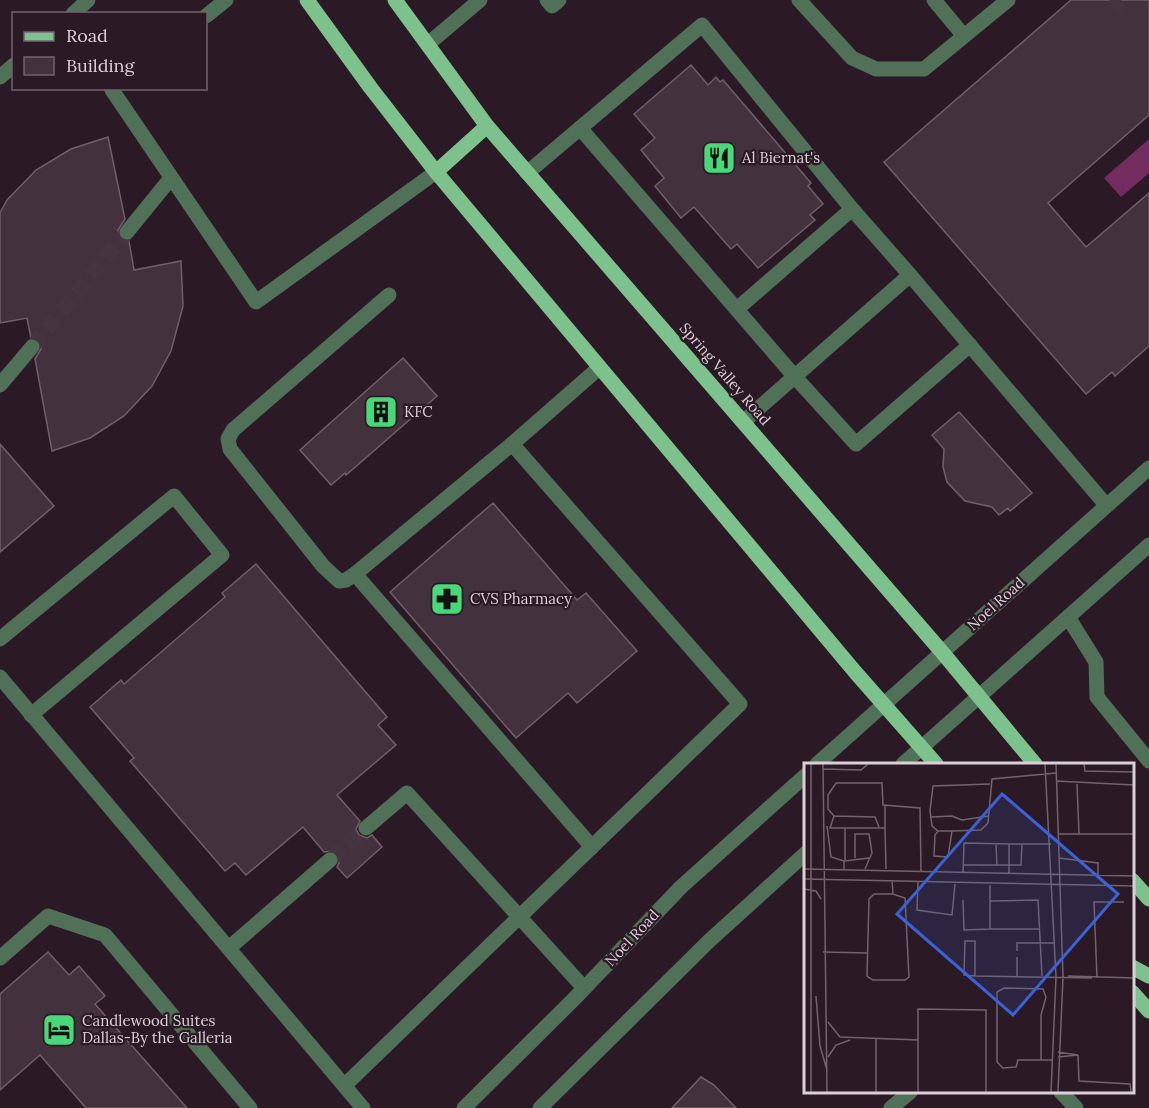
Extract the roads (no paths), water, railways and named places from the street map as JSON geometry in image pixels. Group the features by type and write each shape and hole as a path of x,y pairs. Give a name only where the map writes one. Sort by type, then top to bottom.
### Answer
{"main road":[{"path":"307,0 370,87 436,172 882,705 934,763"},
{"name":"Spring Valley Road","path":"398,1 487,126 942,652 1033,763"},
{"path":"436,172 487,126"},
{"path":"1134,882 1149,899"},
{"path":"1134,968 1149,976"},
{"path":"1134,994 1149,1011"}],"street":[{"path":"75,12 88,0"},
{"path":"207,15 226,0"},
{"path":"428,44 480,0"},
{"path":"547,0 552,6 559,0"},
{"path":"799,0 852,57 876,69 924,69 1008,0"},
{"path":"934,0 964,36"},
{"path":"527,173 702,25 852,209 1106,506"},
{"path":"0,77 12,67"},
{"path":"111,90 256,302 436,172"},
{"path":"580,128 795,377 856,444 970,345"},
{"path":"127,232 171,178"},
{"path":"737,309 852,209"},
{"path":"743,422 909,275"},
{"path":"389,295 233,430 228,439 230,450 323,566 339,581 346,580 355,574 512,444 599,368"},
{"path":"0,385 32,347"},
{"path":"345,1085 740,704 512,444"},
{"name":"Noel Road","path":"819,763 1149,468"},
{"path":"0,639 174,496 222,555 31,715"},
{"path":"905,763 1149,545"},
{"path":"355,574 592,847"},
{"path":"1068,617 1096,662 1096,697 1149,761"},
{"path":"0,677 363,1108"},
{"name":"Noel Road","path":"464,1108 681,887 804,777"},
{"path":"366,828 407,793 584,988"},
{"path":"540,1108 709,941 804,855"},
{"path":"229,948 330,860"},
{"path":"0,958 48,916 105,935 250,1108"},
{"path":"891,1108 909,1093"},
{"path":"1062,1093 1076,1108"}],"tunnel":[{"path":"1113,7 1121,0"},
{"path":"32,347 127,232"},
{"path":"330,860 366,828"}],"place":[{"name":"Al Biernat's","path":"719,158"},
{"name":"KFC","path":"381,412"},
{"name":"CVS Pharmacy","path":"447,599"},
{"name":"Candlewood Suites Dallas-By the Galleria","path":"59,1030"}]}
